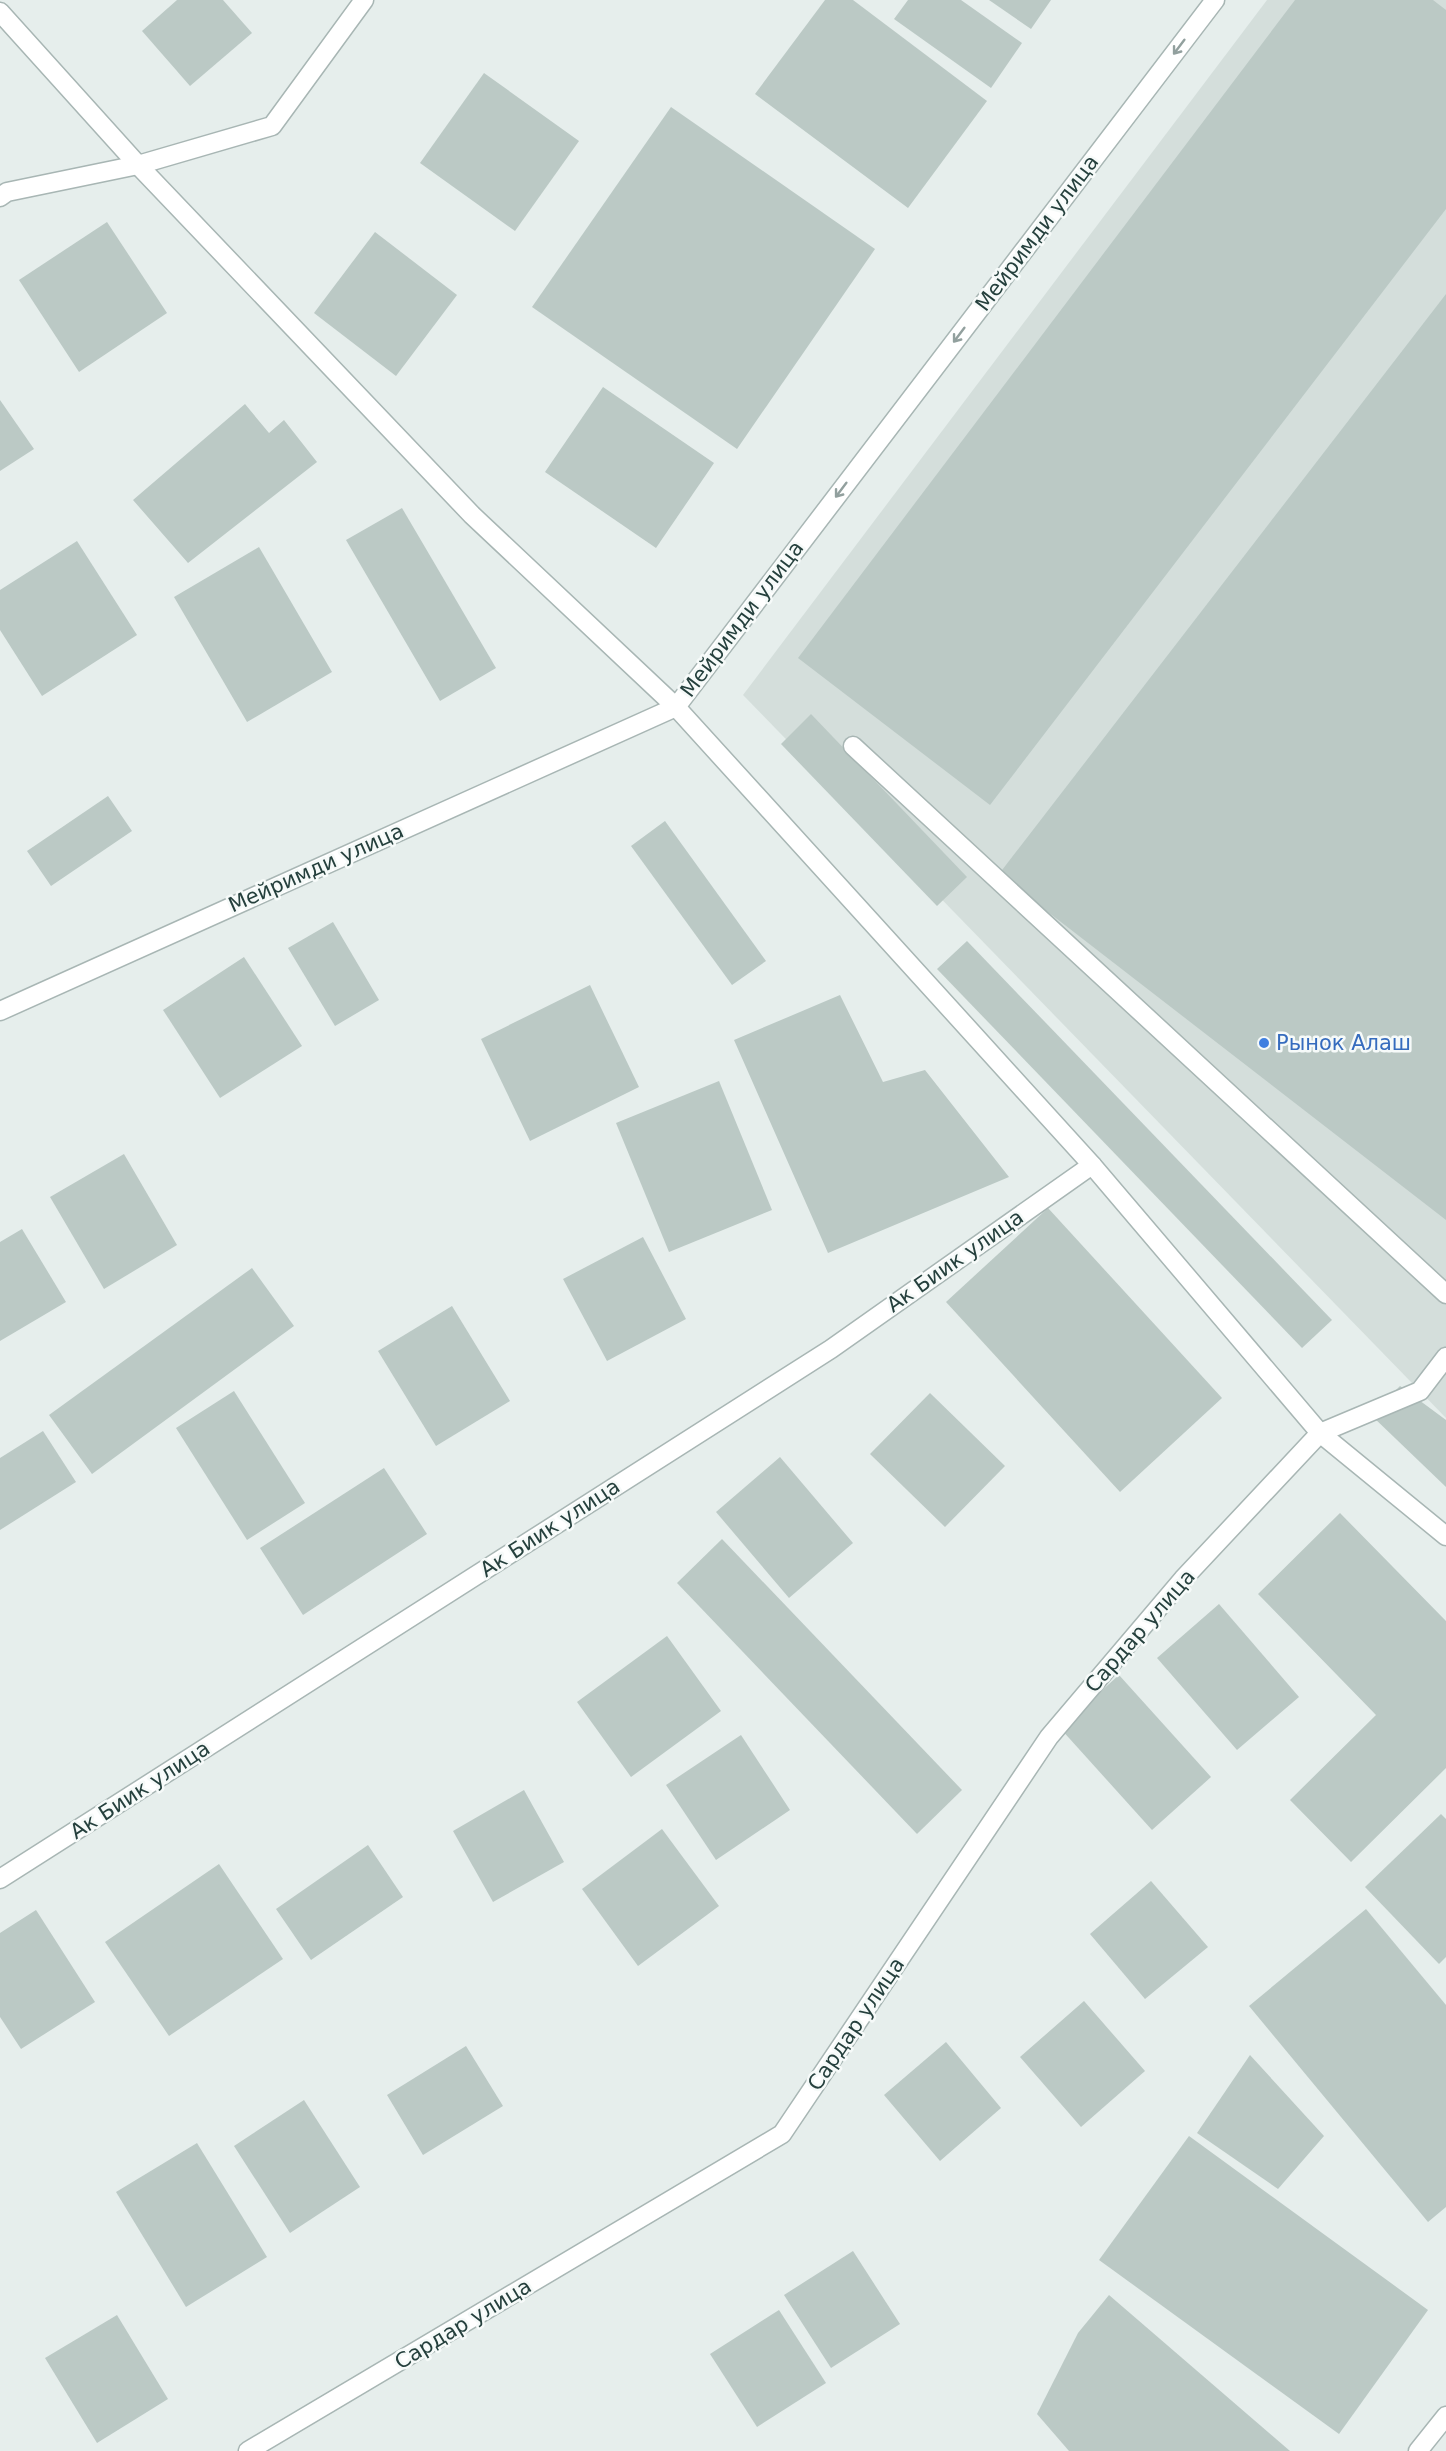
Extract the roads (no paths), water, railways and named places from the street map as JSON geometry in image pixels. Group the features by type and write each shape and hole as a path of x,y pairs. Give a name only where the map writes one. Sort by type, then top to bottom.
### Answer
{"street":[{"path":"0,197 8,192 138,165 272,126 364,0"},
{"name":"Мейримди улица","path":"0,1011 676,707 1215,0"},
{"path":"0,12 138,165 472,515 676,707 1092,1165 1320,1433 1446,1536"},
{"path":"853,746 1446,1294"},
{"name":"Ак Биик улица","path":"0,1879 831,1348 1092,1165"},
{"path":"1320,1433 1420,1391 1446,1357"},
{"name":"Сардар улица","path":"248,2451 782,2134 1049,1737 1183,1579 1320,1433"},
{"path":"1418,2451 1446,2416"}],"place":[{"name":"Рынок Алаш","path":"1264,1043"}]}
